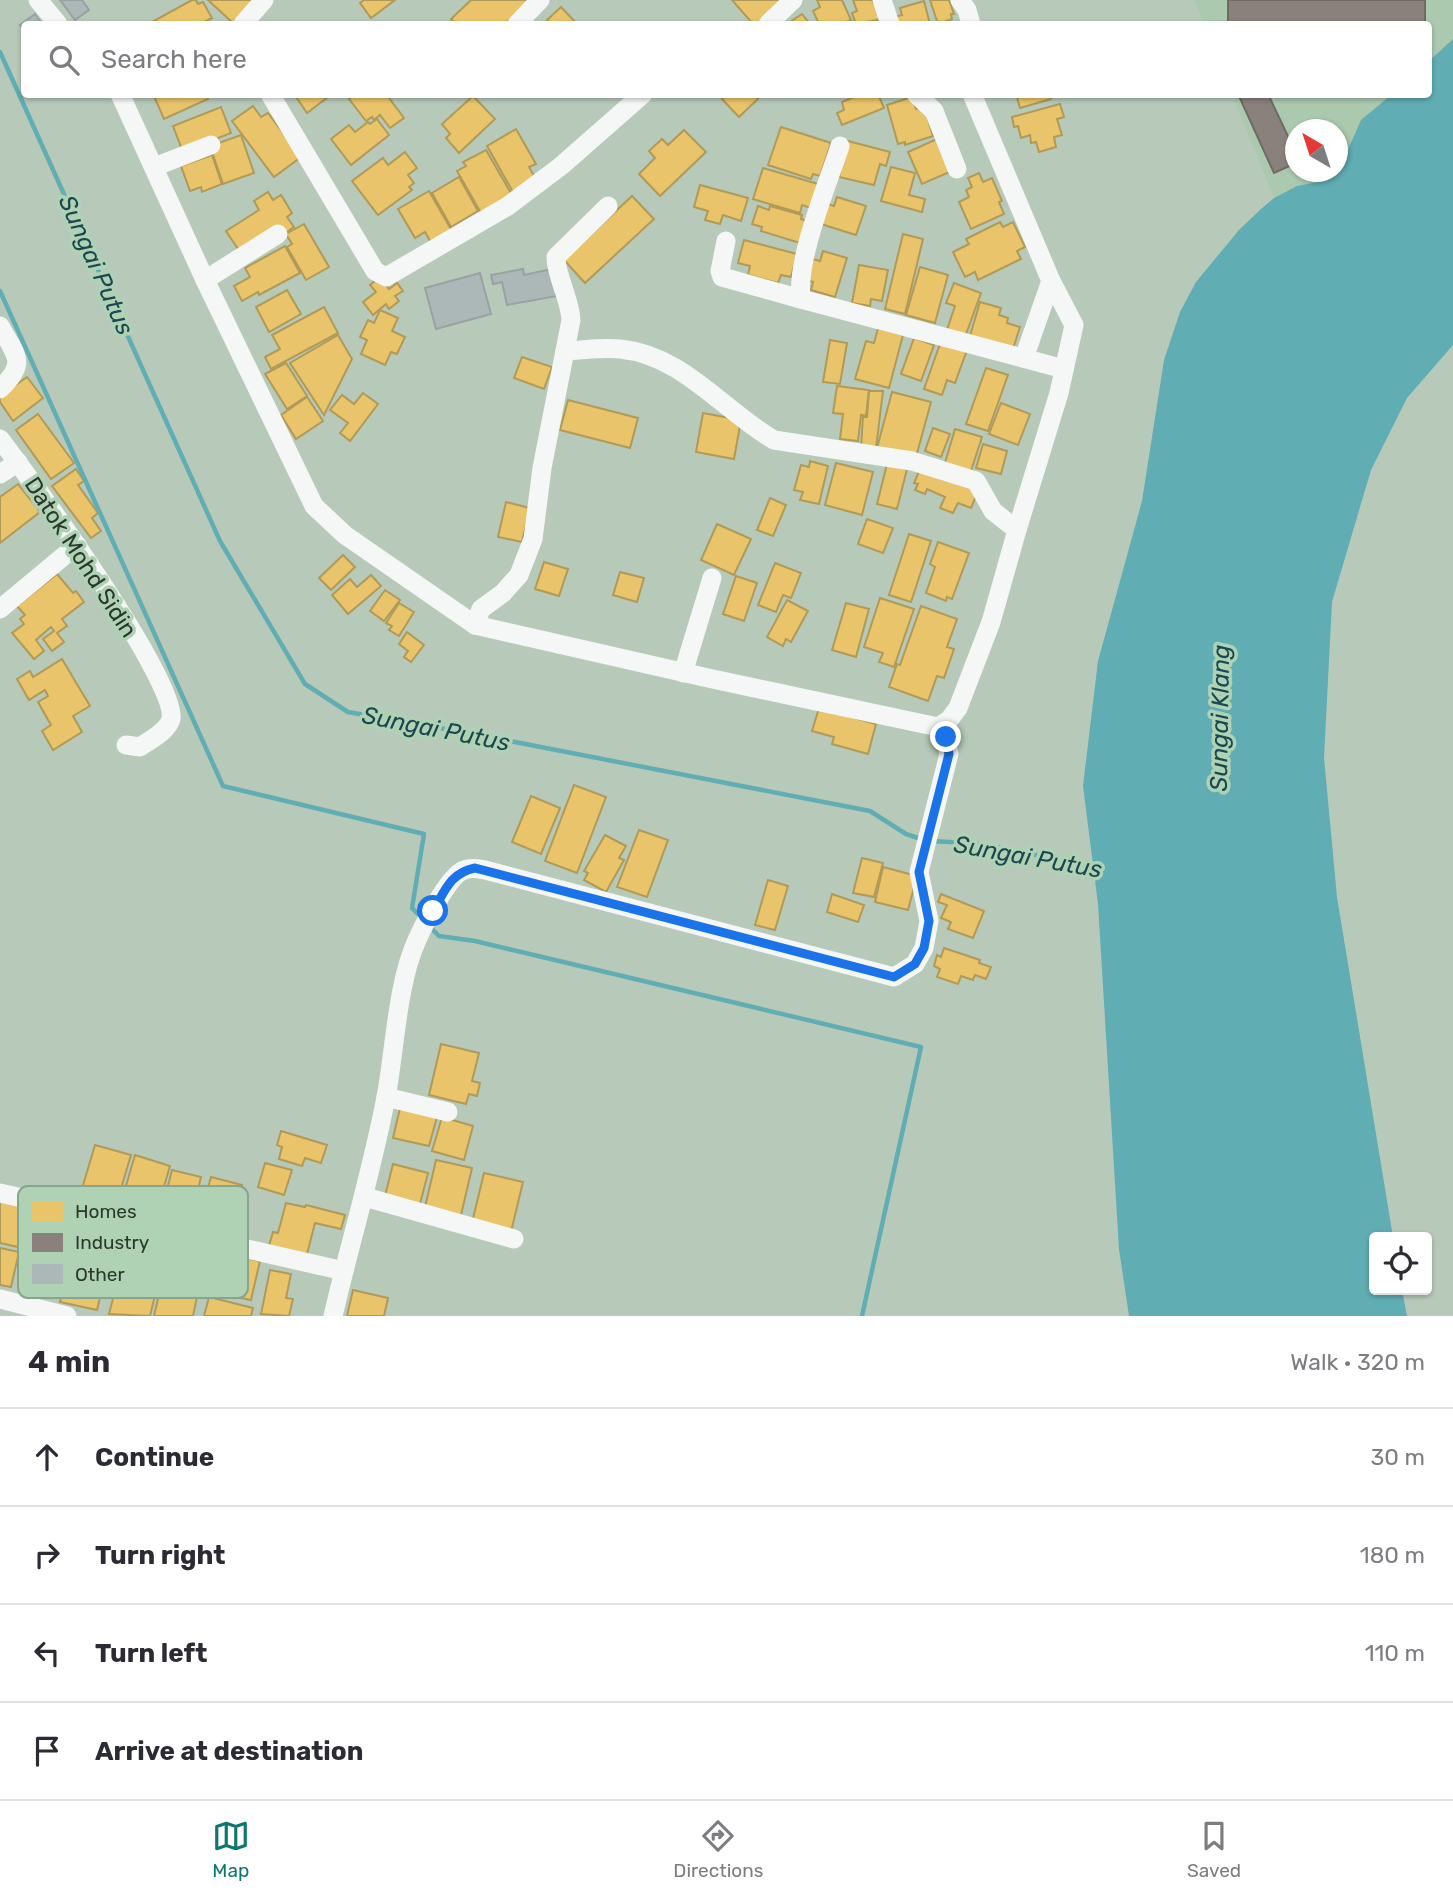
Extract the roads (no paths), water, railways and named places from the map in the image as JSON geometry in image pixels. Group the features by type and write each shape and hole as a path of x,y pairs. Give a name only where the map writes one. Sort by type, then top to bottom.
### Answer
{"street":[{"path":"38,0 56,21"},
{"path":"246,21 264,0"},
{"path":"520,21 540,0"},
{"path":"771,21 793,0"},
{"path":"882,0 889,21"},
{"path":"960,0 970,21"},
{"path":"122,98 205,280 314,506 345,535 475,625 683,673 939,727 946,737 949,754 919,872 929,921 924,948 915,964 894,977 475,868 462,870 449,883 416,940 400,1007 386,1097 365,1197 333,1316"},
{"path":"272,98 375,271 386,277 508,206 561,166 638,98"},
{"path":"920,98 934,111 957,169"},
{"path":"939,727 949,720 958,708 991,622 1059,393 1074,325 1051,281 974,98"},
{"path":"154,167 211,145"},
{"path":"800,299 802,264 839,146"},
{"path":"475,625 481,609 503,593 519,575 533,540 542,468 571,320 571,309 556,266 556,257 608,206"},
{"path":"205,280 278,234"},
{"path":"726,241 720,271 722,277 1064,369"},
{"path":"1024,358 1051,281"},
{"path":"0,326 16,356 17,367 15,374 0,389"},
{"path":"565,351 621,349 657,358 689,375 758,431 774,440 912,461 976,481 993,510 1017,530"},
{"name":"Datok Mohd Sidin","path":"0,439 77,545 159,677 172,715 169,725 141,747 126,745"},
{"path":"0,474 18,462"},
{"path":"0,609 77,545"},
{"path":"683,673 712,578"},
{"path":"386,1097 448,1112"},
{"path":"0,1193 18,1197"},
{"path":"365,1197 514,1239"},
{"path":"248,1249 344,1271"},
{"path":"0,1299 67,1316"}],"water":[{"name":"Sungai Klang","path":"1453,39 1453,345 1407,398 1371,470 1332,602 1324,758 1337,897 1392,1232 1369,1232 1369,1295 1403,1295 1407,1316 1129,1316 1119,1249 1098,904 1083,786 1098,661 1142,501 1164,360 1180,312 1196,282 1239,230 1274,198 1297,186 1318,182 1348,182 1348,149 1361,120 1387,98 1432,98 1432,58"}],"waterway":[{"name":"Sungai Putus","path":"0,52 220,541 305,684 348,712 870,811 906,834 921,839"},
{"path":"0,291 223,786 424,834 412,908 422,918"},
{"name":"Sungai Putus","path":"933,841 981,844 1097,867"},
{"path":"430,927 439,936 475,941 921,1047 862,1316"}]}
